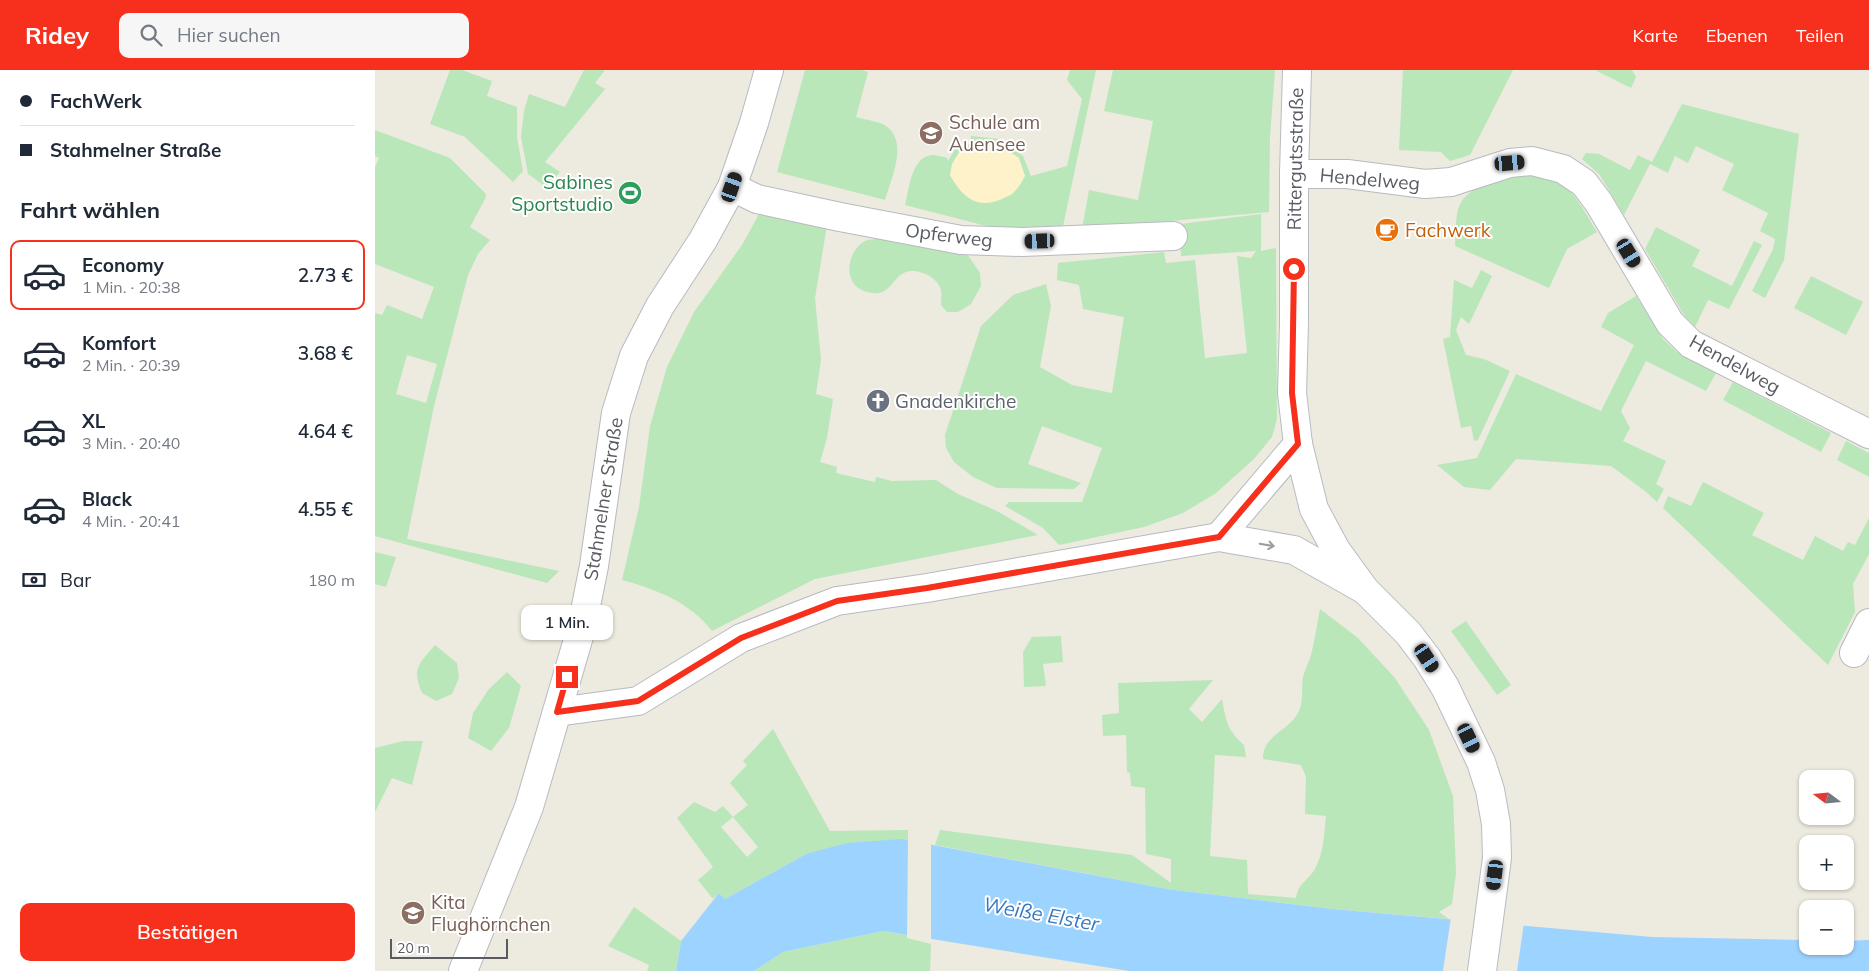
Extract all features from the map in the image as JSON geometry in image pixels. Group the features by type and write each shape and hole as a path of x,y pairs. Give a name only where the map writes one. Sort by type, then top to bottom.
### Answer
{"street":[{"name":"Stahmelner Straße","path":"463,971 529,807 582,626 594,566 616,413 634,356 660,306 703,240 732,187 754,123 769,70"},
{"name":"Rittergutsstraße","path":"1297,70 1293,174 1294,323 1292,393 1298,444 1314,509 1336,550 1365,590 1408,633 1427,658 1445,687 1481,762 1490,790 1496,824 1497,858 1482,971"},
{"name":"Hendelweg","path":"1293,174 1347,174 1425,184 1451,182 1510,163 1533,161 1563,169 1584,183 1599,203 1670,323 1691,344 1869,434"},
{"name":"Opferweg","path":"732,187 757,199 961,240 1022,242 1173,236"},
{"path":"1219,537 1298,444"},
{"path":"557,712 638,701 741,638 837,601 927,588 1219,537 1294,550 1365,590"},
{"path":"1854,653 1869,623"}],"green space":[{"path":"450,70 462,70 492,81 487,96 517,107 517,137 523,171 513,182 465,137 430,124"},
{"path":"584,70 605,70 595,83 605,89 545,162 560,172 546,187 528,174 521,137 524,111 529,94 565,107"},
{"path":"805,70 862,70 868,72 856,117 883,124 893,133 896,141 897,151 894,172 885,200 777,172"},
{"path":"1070,70 1096,70 1062,231 998,229 905,205 912,175 919,162 925,157 932,155 947,158 948,161 958,144 963,147 970,144 971,136 1000,139 1023,156 1031,176 1067,166 1082,99 1067,80"},
{"path":"1113,70 1275,70 1270,137 1269,212 1082,229 1089,190 1138,200 1153,121 1104,111"},
{"path":"1403,70 1513,70 1470,155 1450,161 1441,152 1399,150"},
{"path":"1595,70 1632,70 1636,77 1631,88"},
{"path":"1682,104 1799,134 1784,260 1765,298 1752,291 1773,249 1775,239 1760,231 1768,213 1722,190 1734,164 1696,146 1688,163 1675,156 1668,173 1650,164 1624,215 1599,174 1582,159 1586,153 1599,154 1630,170 1638,155 1652,162"},
{"path":"375,130 450,158 486,194 470,227 490,240 478,254 468,275 434,406 407,539 559,571 547,583 375,536 375,313 382,315 387,305 422,319 434,287 375,264 375,167 379,158 375,156","holes":["407,355 437,364 426,403 396,394"]},
{"path":"1516,175 1547,179 1567,188 1597,232 1567,249 1549,288 1455,246 1458,210 1461,202 1467,195 1490,182"},
{"path":"774,211 827,225 815,298 821,360 816,394 833,399 827,438 820,462 837,467 836,473 875,482 876,477 892,481 936,480 958,494 997,511 1038,535 815,579 712,631 683,604 659,592 622,580 639,507 650,426 667,367 694,312 742,245 759,214"},
{"path":"1261,214 1261,251 1276,248 1277,419 1272,437 1254,459 1216,493 1183,513 1144,527 1059,545 1043,528 1005,506 1009,502 1082,502 1102,448 1042,426 1028,464 1081,483 1074,489 997,488 973,477 954,462 946,448 945,435 981,326 1013,295 1046,284 1051,306 1040,367 1072,385 1112,393 1124,317 1083,309 1079,285 1057,280 1058,263 1164,252 1166,263 1195,260 1205,358 1247,353 1237,256 1251,258 1256,251 1181,256 1180,224"},
{"path":"1656,227 1700,250 1692,266 1732,286 1754,241 1762,245 1729,309 1708,300 1695,327 1684,315 1645,249"},
{"path":"884,238 965,251 980,273 981,286 971,304 958,312 947,312 941,305 941,290 937,282 924,273 915,271 903,273 881,293 864,291 857,287 852,281 849,267 854,252 865,241"},
{"path":"1481,270 1492,276 1469,324 1461,317 1456,330 1466,355 1484,359 1510,371 1478,440 1474,441 1471,426 1461,428 1443,339 1450,337 1454,280 1472,288"},
{"path":"1811,276 1863,302 1846,335 1794,308"},
{"path":"1636,296 1663,339 1676,351 1716,373 1706,391 1646,361 1621,411 1630,428 1623,441 1666,461 1656,484 1664,489 1657,502 1611,466 1516,459 1490,490 1464,487 1437,465 1477,458 1516,374 1601,411 1634,345 1601,327 1608,313"},
{"path":"1733,382 1831,433 1821,452 1723,400"},
{"path":"1846,441 1869,453 1869,477 1837,460"},
{"path":"1703,482 1764,513 1752,535 1803,560 1815,536 1843,551 1848,542 1855,545 1869,518 1869,554 1853,584 1855,612 1828,665 1663,508 1668,496 1691,506"},
{"path":"375,552 396,557 386,587 375,584"},
{"path":"1320,609 1358,638 1395,678 1429,730 1453,796 1456,873 1452,904 1439,912 1449,919 1332,909 1167,889 935,845 940,830 1132,855 1171,883 1171,859 1146,854 1145,788 1131,786 1130,773 1127,772 1126,735 1103,736 1102,715 1119,713 1118,683 1213,680 1189,709 1202,722 1222,699 1228,725 1234,735 1244,745 1246,757 1215,755 1210,856 1247,860 1248,894 1296,898 1301,885 1318,863 1323,843 1326,816 1305,814 1306,777 1301,765 1263,759 1267,744 1295,718 1299,711 1303,677 1311,655"},
{"path":"1466,621 1511,685 1497,695 1451,631"},
{"path":"1061,636 1063,662 1043,664 1046,686 1024,687 1023,652 1032,637"},
{"path":"435,645 457,663 459,678 452,694 436,701 422,693 417,678 418,667"},
{"path":"507,672 521,686 509,728 491,751 468,738 473,713 489,689"},
{"path":"773,729 830,831 908,830 908,840 806,854 725,899 719,893 713,899 698,880 713,867 677,818 694,802 715,812 723,806 733,817 748,805 730,783 747,765 743,761","holes":["733,817 758,847 747,857 721,827"]},
{"path":"403,741 423,741 412,785 392,778 375,812 375,748"},
{"path":"634,907 681,941 676,971 647,971 649,965 608,946"},
{"path":"883,931 907,935 907,938 931,944 930,971 754,971 783,952"}],"sand":[{"path":"977,142 998,144 1019,158 1025,176 1012,194 995,202 979,202 972,200 955,183 950,175 952,164 960,151 970,149"}],"water":[{"name":"Weiße Elster","path":"901,839 1167,889 1332,909 1652,937 1799,940 1799,955 1854,955 1854,941 1869,940 1869,971 1129,971 883,931 783,952 754,971 676,971 681,941 719,893 725,899 806,854 847,843"}],"pier":[{"path":"908,838 931,842 931,941 907,937"},
{"path":"1451,917 1524,923 1517,971 1443,971"}],"place":[{"name":"Schule am Auensee","path":"931,133"},
{"name":"Sabines Sportstudio","path":"630,193"},
{"name":"Fachwerk","path":"1387,230"},
{"name":"Gnadenkirche","path":"878,401"},
{"name":"Kita Flughörnchen","path":"413,913"}],"route":[{"path":"567,677 557,712 638,701 741,638 837,601 927,588 1219,537 1298,444 1292,393 1294,269"}]}
